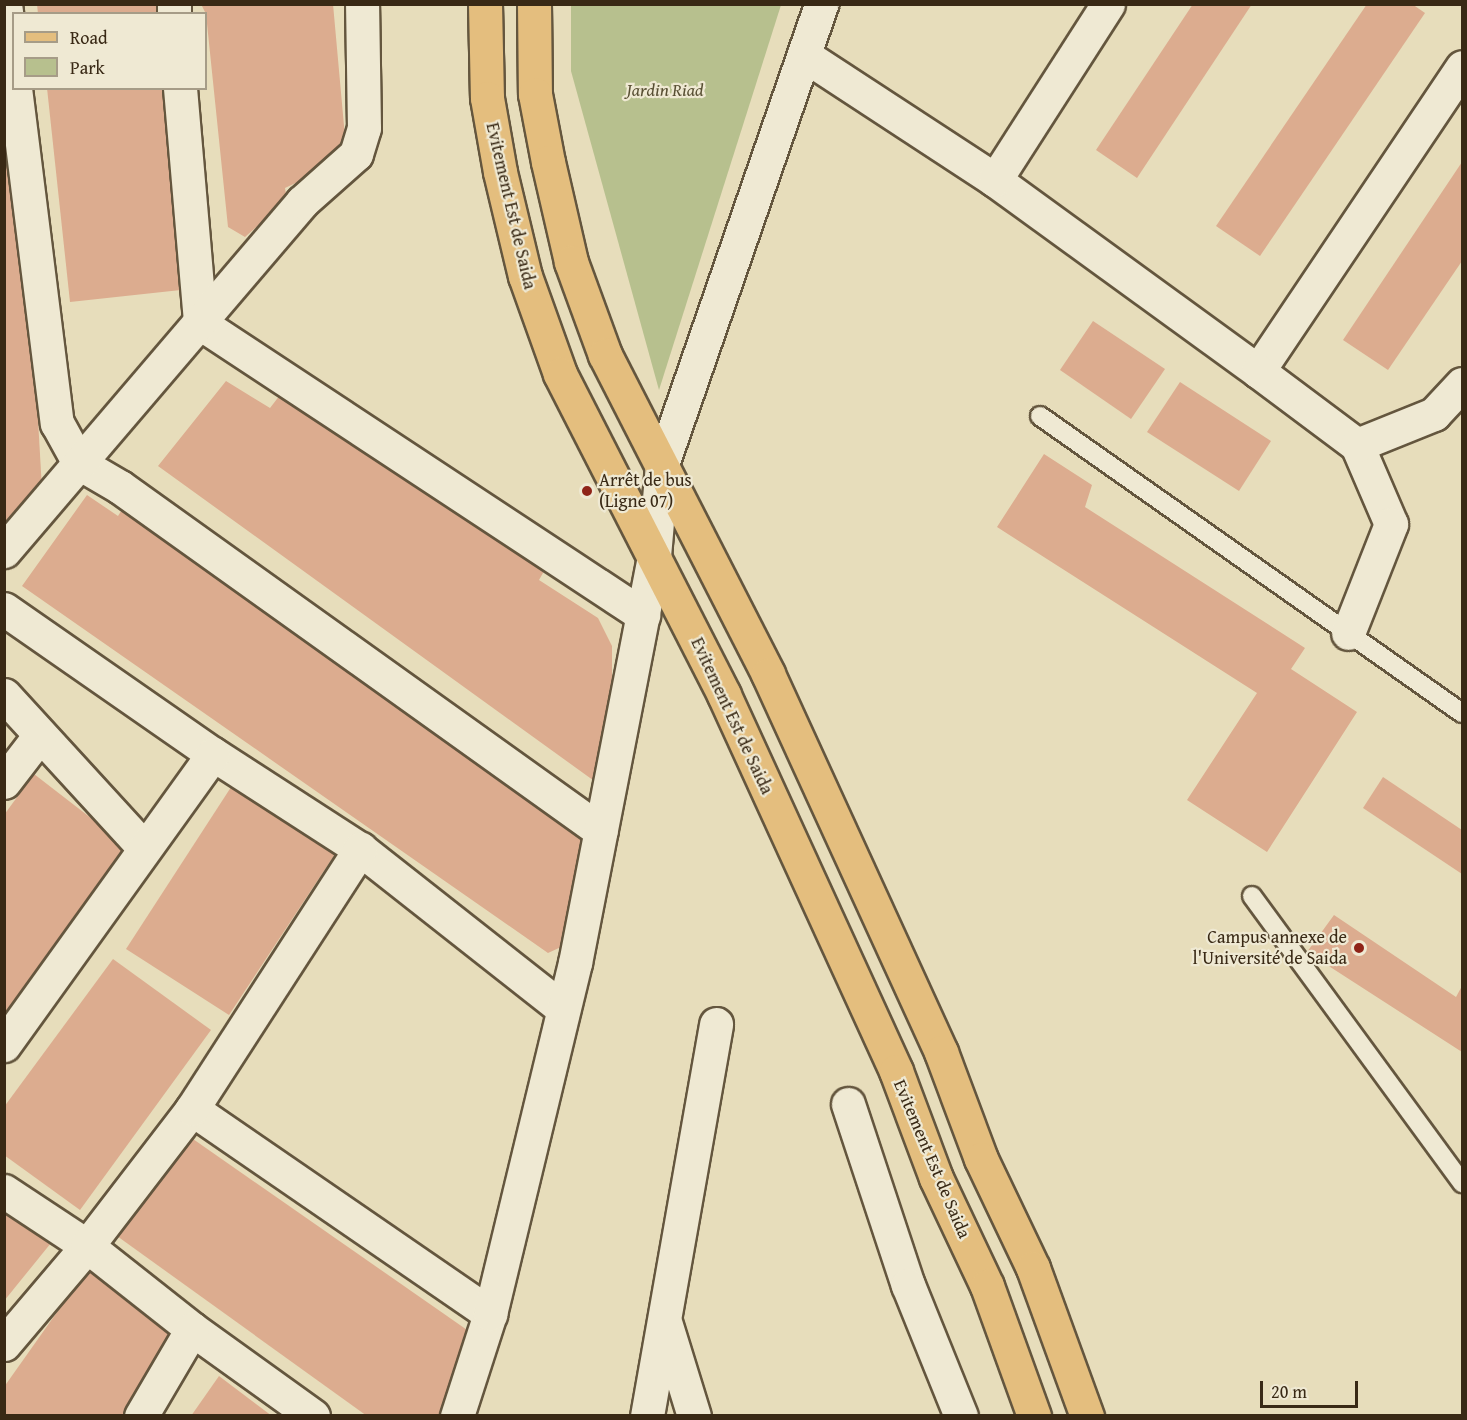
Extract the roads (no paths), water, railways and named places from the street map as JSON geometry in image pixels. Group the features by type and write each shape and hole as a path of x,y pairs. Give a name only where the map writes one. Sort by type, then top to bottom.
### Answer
{"main road":[{"name":"Evitement Est de Saida","path":"485,4 487,98 525,276 560,374 724,695 896,1071 936,1178 987,1286 1034,1416"},
{"path":"534,4 535,94 572,262 605,355 768,674 941,1052 981,1159 1033,1268 1087,1416"}],"street":[{"path":"5,4 12,58"},
{"path":"4,551 302,202 356,154 364,128 362,4"},
{"path":"457,1416 490,1314 563,1010 601,831 654,556 662,464 821,4"},
{"path":"995,180 1108,4"},
{"path":"804,55 995,180 1357,445 1390,524 1348,633"},
{"path":"1258,371 1462,67"},
{"path":"15,90 57,423 79,463 120,487 601,831"},
{"path":"180,90 200,322"},
{"path":"200,322 643,615"},
{"path":"1357,445 1434,414 1462,384"},
{"path":"4,609 213,753 360,849 563,1010"},
{"path":"4,695 144,848"},
{"path":"4,782 40,735"},
{"path":"4,1045 213,753"},
{"path":"4,1344 87,1246 192,1108 360,849"},
{"path":"647,1416 716,1024"},
{"path":"848,1104 908,1285 961,1416"},
{"path":"192,1108 490,1314"},
{"path":"4,1191 87,1246 192,1329 313,1416"},
{"path":"664,1319 694,1416"},
{"path":"141,1416 192,1329"}],"lane":[{"path":"1040,416 1462,713"},
{"path":"1251,896 1462,1183"}],"place":[{"name":"Arrêt de bus (Ligne 07)","path":"587,491"},
{"name":"Campus annexe de l'Université de Saida","path":"1359,948"}],"park label":[{"name":"Jardin Riad","path":"665,90"}]}
